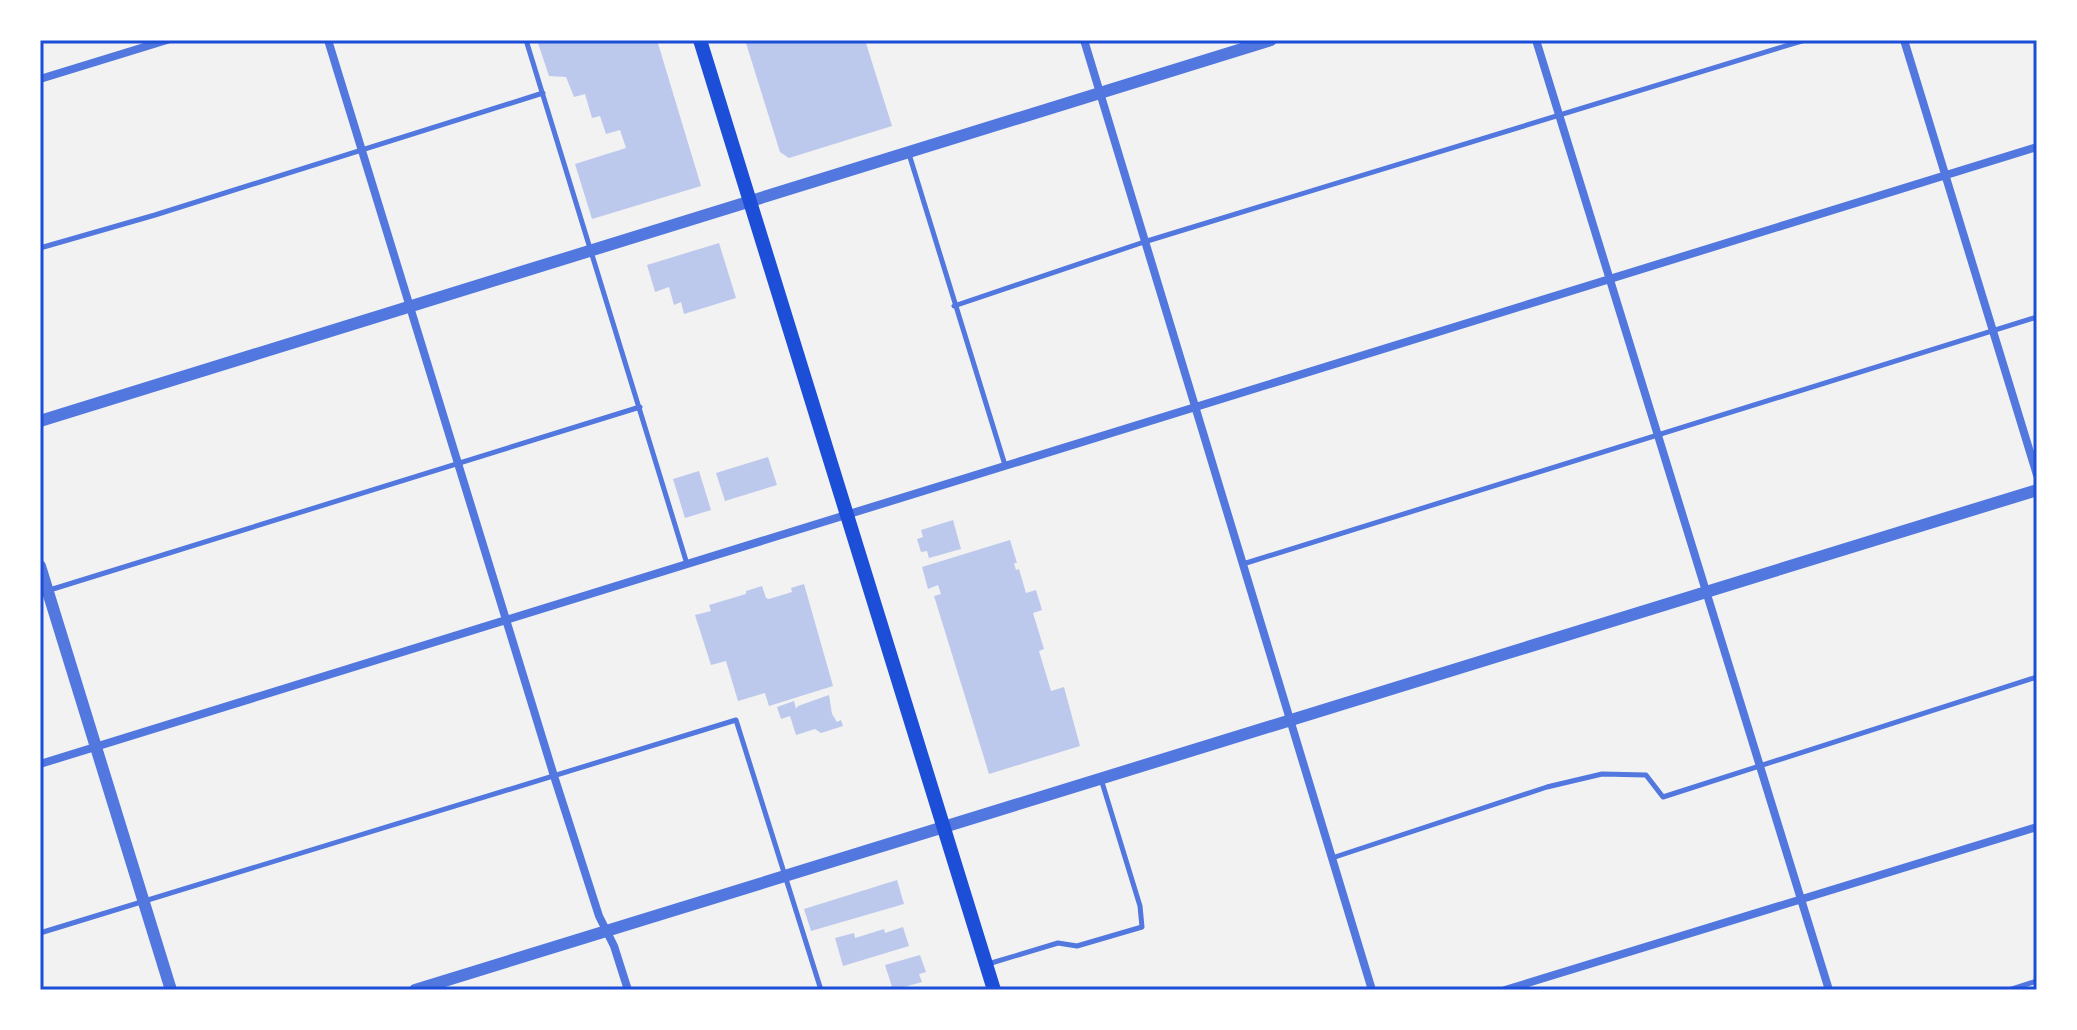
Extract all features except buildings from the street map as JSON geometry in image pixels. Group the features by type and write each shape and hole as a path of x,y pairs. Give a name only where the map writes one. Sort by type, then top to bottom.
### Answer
{"main road":[{"path":"700,40 994,990"}],"street":[{"path":"40,79 167,40"},
{"path":"328,40 554,776 599,916 628,990"},
{"path":"1084,40 1372,990"},
{"path":"40,421 1271,40"},
{"path":"1536,40 1829,990"},
{"path":"1904,40 2037,475"},
{"path":"40,764 2037,147"},
{"path":"415,990 2037,490"},
{"path":"40,566 44,591 171,990"},
{"path":"1505,990 1532,986 2037,827"}],"lane":[{"path":"526,40 687,564"},
{"path":"954,306 1144,242 1805,40"},
{"path":"40,248 543,93"},
{"path":"908,153 1005,465"},
{"path":"1242,564 2037,317"},
{"path":"44,591 640,407"},
{"path":"1332,858 1547,787 1602,774 1646,775 1663,797 2037,677"},
{"path":"40,933 736,720 821,990"},
{"path":"986,965 1058,943 1077,946 1142,927 1140,906 1101,778"},
{"path":"2009,990 2037,981"}]}
